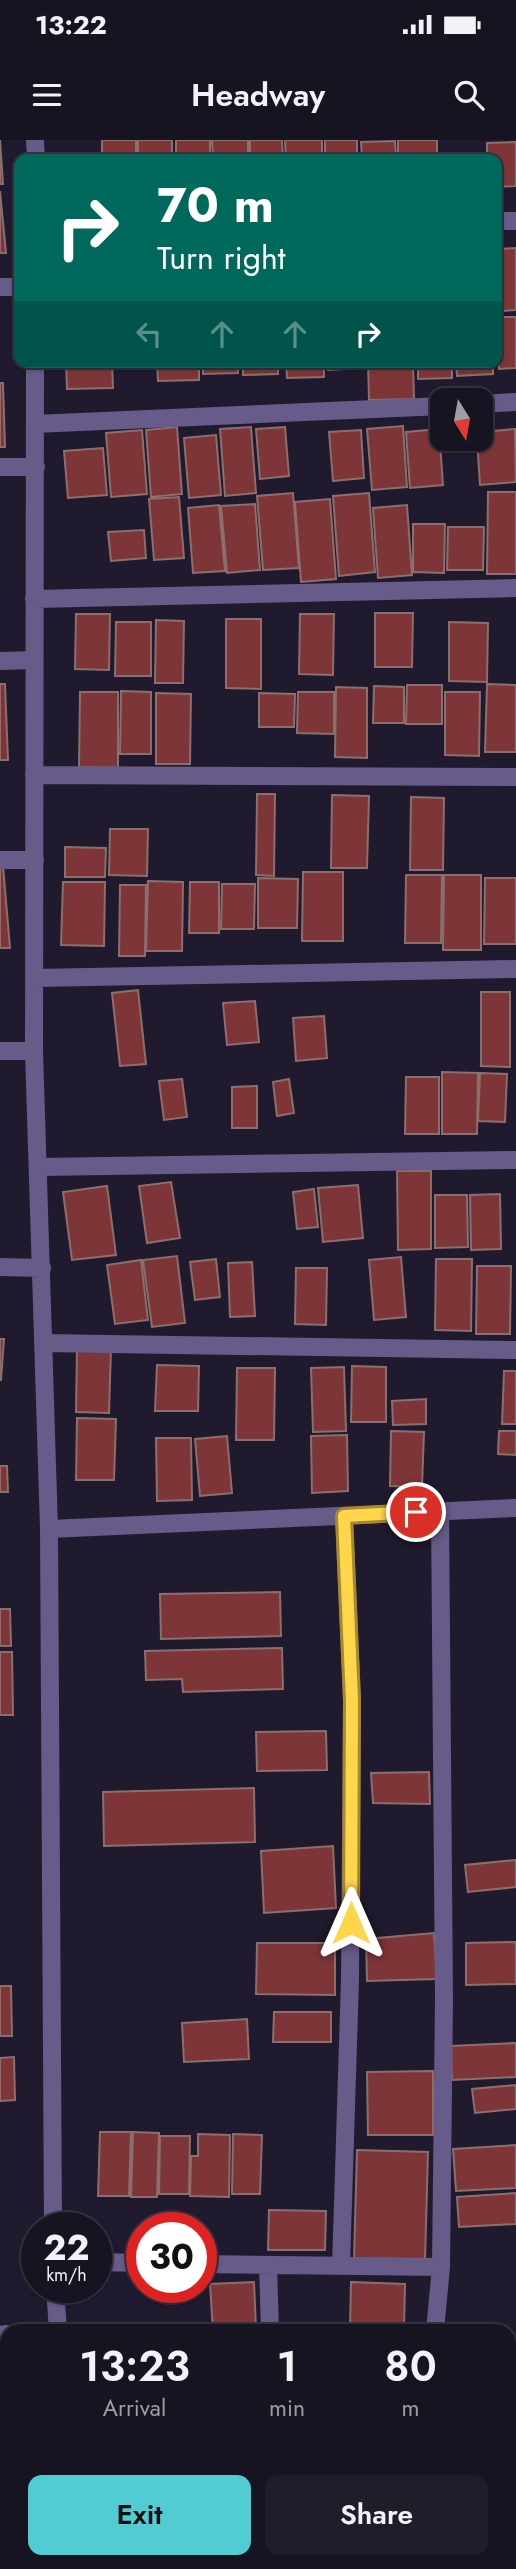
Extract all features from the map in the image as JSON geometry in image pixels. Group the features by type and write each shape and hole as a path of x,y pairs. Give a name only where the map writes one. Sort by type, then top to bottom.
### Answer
{"street":[{"path":"35,368 34,1051 40,1167 49,1529 53,2212"},
{"path":"494,403 516,402"},
{"path":"35,424 430,407"},
{"path":"0,467 36,467"},
{"path":"34,598 516,588"},
{"path":"0,661 33,660"},
{"path":"34,775 516,777"},
{"path":"0,860 35,860"},
{"path":"36,978 516,969"},
{"path":"0,1051 34,1051"},
{"path":"40,1167 516,1160"},
{"path":"0,1267 42,1268"},
{"path":"43,1343 516,1350"},
{"path":"49,1529 516,1508"},
{"path":"436,2324 441,2267 444,1999 440,1511"},
{"path":"341,2266 351,1979 352,1700 344,1516"},
{"path":"217,2264 441,2267"},
{"path":"268,2265 270,2324"},
{"path":"56,2303 58,2324"}],"building":[{"path":"0,140 3,184 0,184"},
{"path":"102,140 136,140 136,154 102,154"},
{"path":"138,140 172,140 172,154 138,154"},
{"path":"176,140 210,140 210,154 176,154"},
{"path":"212,140 248,140 248,154 213,154"},
{"path":"250,140 282,140 283,154 250,154"},
{"path":"285,140 322,140 322,154 286,154"},
{"path":"325,140 357,140 357,154 325,154"},
{"path":"398,140 437,140 437,154 398,154"},
{"path":"395,141 396,154 362,154 361,142"},
{"path":"516,142 516,186 502,187 502,154 487,154 487,143"},
{"path":"0,191 6,253 0,253"},
{"path":"516,248 516,310 502,311 502,249"},
{"path":"502,317 516,317 516,368 499,369 502,368"},
{"path":"66,368 112,368 113,388 67,389"},
{"path":"157,368 199,368 199,380 158,381"},
{"path":"203,368 238,368 238,373 203,374"},
{"path":"243,368 278,368 278,374 243,375"},
{"path":"286,368 324,368 324,377 287,378"},
{"path":"328,368 364,368 328,370"},
{"path":"368,368 413,368 414,399 369,400"},
{"path":"418,368 452,368 452,378 418,379"},
{"path":"456,368 493,368 493,374 457,376"},
{"path":"0,383 3,383 5,447 0,447"},
{"path":"403,426 407,487 372,490 367,429"},
{"path":"177,427 182,494 151,497 146,430"},
{"path":"251,427 256,493 225,496 220,429"},
{"path":"285,427 289,476 260,479 256,429"},
{"path":"515,429 516,482 480,485 478,452 494,452 494,431"},
{"path":"142,430 147,494 111,497 106,433"},
{"path":"361,430 364,478 333,481 329,432"},
{"path":"430,430 430,452 441,452 443,485 410,488 406,432"},
{"path":"216,435 221,495 189,498 184,438"},
{"path":"103,448 107,495 68,498 64,451"},
{"path":"488,492 516,492 516,574 487,574"},
{"path":"293,493 299,568 263,570 257,496"},
{"path":"369,493 375,572 339,576 333,496"},
{"path":"179,497 184,558 154,560 149,499"},
{"path":"330,499 336,579 301,582 295,502"},
{"path":"255,504 260,570 227,573 221,506"},
{"path":"219,505 225,571 193,573 188,508"},
{"path":"407,505 412,575 378,578 373,508"},
{"path":"413,524 445,524 444,573 413,572"},
{"path":"448,527 484,527 483,570 447,570"},
{"path":"144,530 146,558 111,561 108,532"},
{"path":"375,613 413,613 412,667 375,667"},
{"path":"76,614 110,614 109,670 75,669"},
{"path":"300,614 334,614 333,675 299,674"},
{"path":"226,619 261,619 261,689 226,688"},
{"path":"156,620 184,621 183,683 155,683"},
{"path":"116,622 151,622 151,676 115,676"},
{"path":"449,622 488,623 487,682 449,681"},
{"path":"0,684 5,684 8,760 0,760"},
{"path":"487,684 516,685 516,752 485,752"},
{"path":"407,685 442,685 442,724 406,724"},
{"path":"374,686 404,687 404,723 373,723"},
{"path":"336,687 367,688 367,758 335,757"},
{"path":"121,691 151,692 151,754 120,754"},
{"path":"80,692 118,692 118,768 79,767"},
{"path":"298,692 334,692 334,734 297,733"},
{"path":"445,692 480,692 479,756 445,755"},
{"path":"156,693 191,694 190,764 156,764"},
{"path":"259,693 295,694 294,727 259,727"},
{"path":"257,794 275,794 274,876 256,875"},
{"path":"332,795 369,796 367,868 331,868"},
{"path":"411,797 444,798 443,870 410,870"},
{"path":"110,829 148,829 147,876 109,875"},
{"path":"65,847 106,848 105,877 65,877"},
{"path":"0,866 3,866 10,948 0,948"},
{"path":"303,872 343,872 343,941 302,941"},
{"path":"406,875 442,875 441,943 405,943"},
{"path":"444,875 481,875 481,950 443,950"},
{"path":"258,878 298,879 297,928 258,928"},
{"path":"485,878 516,878 516,944 484,944"},
{"path":"148,881 183,882 182,951 146,951"},
{"path":"63,882 105,882 104,946 61,945"},
{"path":"190,882 219,882 219,933 189,933"},
{"path":"222,884 255,884 254,929 221,929"},
{"path":"120,885 146,885 145,956 119,956"},
{"path":"138,990 146,1064 120,1066 112,993"},
{"path":"481,992 510,992 510,1067 481,1066"},
{"path":"255,1001 259,1042 227,1045 223,1003"},
{"path":"324,1016 327,1058 296,1061 293,1018"},
{"path":"442,1072 478,1073 477,1134 442,1134"},
{"path":"480,1073 507,1074 505,1122 478,1121"},
{"path":"406,1077 439,1077 439,1134 405,1134"},
{"path":"182,1079 187,1117 164,1120 159,1081"},
{"path":"289,1079 294,1113 277,1116 273,1082"},
{"path":"257,1086 257,1128 232,1128 232,1087"},
{"path":"397,1171 431,1171 431,1249 398,1250"},
{"path":"171,1182 180,1238 147,1243 139,1186"},
{"path":"358,1185 363,1238 323,1242 318,1188"},
{"path":"107,1186 116,1255 72,1260 63,1192"},
{"path":"314,1189 318,1227 297,1229 293,1192"},
{"path":"500,1194 501,1249 471,1250 470,1195"},
{"path":"435,1195 467,1195 468,1247 435,1248"},
{"path":"177,1256 185,1323 152,1327 143,1260"},
{"path":"401,1257 406,1317 374,1320 369,1260"},
{"path":"216,1259 220,1297 195,1300 190,1262"},
{"path":"436,1259 472,1259 471,1331 435,1330"},
{"path":"141,1260 148,1320 115,1324 107,1265"},
{"path":"252,1262 255,1316 230,1317 228,1263"},
{"path":"477,1266 511,1266 510,1334 476,1334"},
{"path":"296,1268 327,1268 326,1325 295,1324"},
{"path":"0,1339 4,1339 1,1380 0,1380"},
{"path":"77,1348 111,1348 109,1413 76,1412"},
{"path":"157,1365 199,1366 198,1411 155,1411"},
{"path":"352,1366 386,1367 386,1422 351,1422"},
{"path":"344,1367 346,1431 313,1432 311,1368"},
{"path":"237,1368 275,1368 274,1440 236,1440"},
{"path":"504,1371 516,1371 516,1424 502,1424"},
{"path":"426,1399 426,1424 393,1425 392,1401"},
{"path":"77,1418 116,1419 114,1480 76,1480"},
{"path":"391,1431 424,1432 422,1487 390,1486"},
{"path":"499,1431 516,1431 516,1455 498,1454"},
{"path":"347,1435 348,1491 312,1493 311,1436"},
{"path":"227,1436 232,1493 200,1496 195,1439"},
{"path":"156,1438 191,1438 192,1500 157,1501"},
{"path":"0,1466 7,1466 8,1492 0,1492"},
{"path":"280,1592 281,1636 161,1639 160,1594"},
{"path":"0,1609 10,1609 11,1646 0,1646"},
{"path":"282,1648 283,1689 183,1692 182,1679 146,1680 145,1651"},
{"path":"0,1652 12,1652 13,1715 0,1715"},
{"path":"326,1731 327,1770 257,1771 256,1732"},
{"path":"429,1772 430,1804 373,1803 371,1773"},
{"path":"254,1788 255,1842 104,1846 103,1792"},
{"path":"333,1846 336,1908 264,1913 261,1851"},
{"path":"516,1860 516,1887 468,1892 465,1865"},
{"path":"434,1933 437,1979 367,1981 366,1939"},
{"path":"516,1942 516,1984 466,1985 466,1943"},
{"path":"257,1943 335,1943 335,1995 256,1994"},
{"path":"0,1986 11,1986 12,2036 0,2036"},
{"path":"274,2012 331,2012 331,2042 273,2042"},
{"path":"247,2019 249,2059 184,2062 182,2023"},
{"path":"516,2043 516,2077 452,2080 451,2046"},
{"path":"14,2057 15,2100 0,2101 0,2058"},
{"path":"433,2071 433,2135 368,2135 367,2072"},
{"path":"516,2085 516,2109 475,2113 472,2089"},
{"path":"100,2132 131,2132 129,2196 98,2196"},
{"path":"133,2132 159,2133 157,2197 131,2197"},
{"path":"198,2134 230,2135 229,2197 190,2196 191,2156 198,2156"},
{"path":"233,2134 262,2135 260,2194 232,2194"},
{"path":"160,2136 190,2136 189,2194 159,2194"},
{"path":"516,2145 516,2188 456,2191 453,2149"},
{"path":"357,2150 428,2152 425,2261 354,2259"},
{"path":"516,2193 516,2224 459,2227 457,2197"},
{"path":"269,2210 326,2211 325,2250 268,2250"},
{"path":"254,2282 256,2324 213,2324 211,2303 217,2303 217,2284"},
{"path":"351,2282 405,2284 404,2324 350,2324"}],"route":[{"path":"351,1923 352,1700 344,1516 416,1512"}]}
